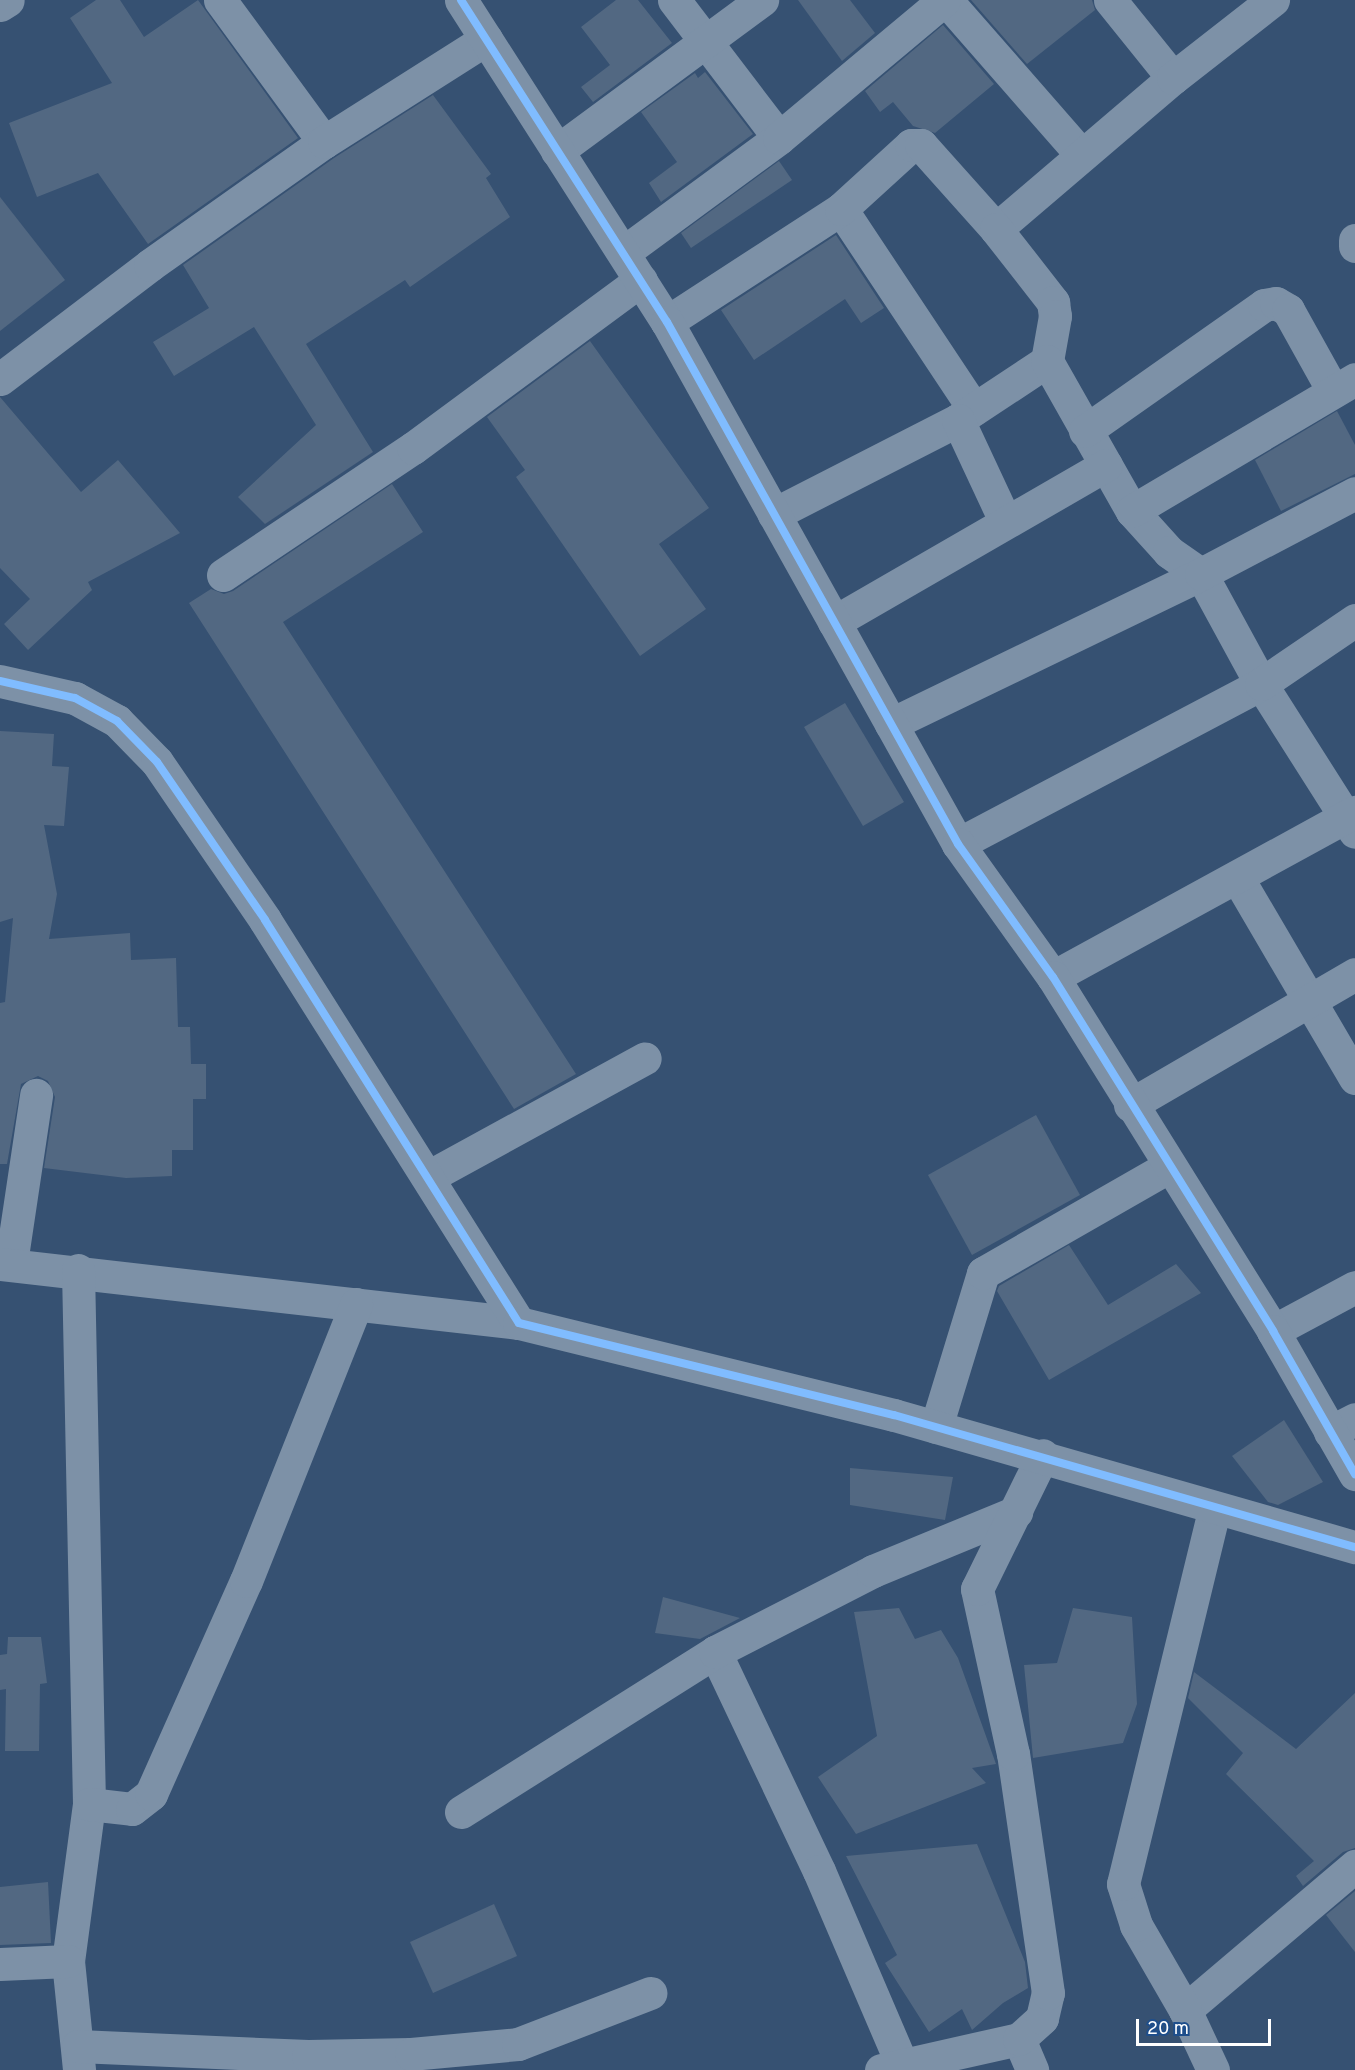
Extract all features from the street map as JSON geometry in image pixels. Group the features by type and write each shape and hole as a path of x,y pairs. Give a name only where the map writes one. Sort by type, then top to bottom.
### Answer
{"street":[{"path":"0,5 8,0"},
{"path":"220,0 324,142"},
{"path":"461,0 667,322 958,844 1053,977 1168,1167 1273,1331 1343,1426 1355,1474"},
{"path":"674,0 780,138"},
{"path":"557,151 762,0"},
{"path":"624,252 780,138 945,0 1081,154"},
{"path":"1110,0 1173,78"},
{"path":"996,229 1081,154 1273,0"},
{"path":"0,379 150,265 324,142 486,39"},
{"path":"667,322 841,209 902,151 921,145 996,229 1053,302 1055,316 1047,361 1085,431 1132,511 1169,552 1201,574 1261,684 1352,820 1237,877 1053,977"},
{"path":"841,209 966,415 1005,520"},
{"path":"1355,240 1355,246"},
{"path":"223,575 413,448 641,280"},
{"path":"1085,431 1264,305 1276,303 1288,310 1344,385 1132,511"},
{"path":"774,514 966,415 1047,361"},
{"path":"834,622 1005,520 1106,465"},
{"path":"891,724 1201,574 1355,493"},
{"path":"958,844 1261,684 1355,620"},
{"path":"0,681 75,698 117,721 157,762 265,921 519,1323"},
{"path":"1237,877 1355,1078"},
{"path":"1130,1105 1355,974"},
{"path":"428,1178 645,1058"},
{"path":"36,1095 5,1264 78,1270 519,1323 1043,1455 1215,1508 1355,1547"},
{"path":"936,1427 983,1273 1168,1167"},
{"path":"78,1270 89,1804 68,1960 79,2058 308,2063 518,2044 650,1993"},
{"path":"1273,1331 1355,1287"},
{"path":"89,1804 132,1809 151,1794 246,1581 356,1304"},
{"path":"715,1652 819,1871 891,2068 1019,2039 1042,2018 1048,1993 1013,1754 977,1588 1043,1455"},
{"path":"1213,2070 1185,2010 1136,1925 1123,1884 1215,1508"},
{"path":"461,1812 715,1652 873,1571 1016,1512"},
{"path":"1185,2010 1355,1866"},
{"path":"0,1964 68,1960"},
{"path":"1019,2039 1032,2070"}],"building":[{"path":"96,0 120,0 144,37 198,0 298,138 148,244 98,173 37,197 9,123 112,83 70,18"},
{"path":"616,0 638,0 672,43 593,102 581,87 610,65 581,27"},
{"path":"798,0 850,0 875,33 842,61"},
{"path":"971,0 1092,0 1095,10 1027,64"},
{"path":"943,25 994,84 935,133 913,126 893,102 880,112 865,91"},
{"path":"705,72 753,134 661,202 649,183 677,162 641,112 695,73 698,78"},
{"path":"433,95 491,174 486,178 510,217 410,287 405,280 306,344 373,452 265,524 238,497 316,425 254,327 174,376 153,342 209,308 183,265 334,158"},
{"path":"779,161 792,180 691,248 681,233"},
{"path":"0,197 65,280 0,331"},
{"path":"836,235 884,308 861,323 845,299 754,360 721,310"},
{"path":"590,341 709,508 659,544 706,609 640,656 516,477 525,470 487,417"},
{"path":"0,397 81,492 118,460 180,533 88,582 92,590 28,650 4,624 30,599 0,568"},
{"path":"1337,411 1355,445 1355,474 1281,511 1255,460"},
{"path":"392,484 423,532 283,622 576,1074 514,1109 189,603 211,589 224,594 233,591"},
{"path":"845,703 904,802 863,826 804,727"},
{"path":"0,731 54,734 52,766 69,767 64,826 44,825 57,894 49,939 130,933 131,960 176,958 178,1027 190,1027 191,1064 206,1064 206,1099 193,1099 193,1150 172,1150 172,1176 126,1178 44,1168 55,1097 48,1081 38,1076 21,1084 7,1164 0,1164 0,1003 5,1002 13,918 0,922"},
{"path":"1036,1115 1080,1195 972,1255 928,1175"},
{"path":"1069,1245 1108,1305 1176,1264 1201,1293 1049,1380 997,1291 999,1286"},
{"path":"1284,1420 1323,1482 1278,1505 1268,1502 1232,1456"},
{"path":"850,1468 953,1477 945,1520 850,1505"},
{"path":"663,1597 740,1618 700,1639 655,1633"},
{"path":"899,1608 915,1639 941,1630 958,1658 996,1764 972,1768 986,1783 856,1834 818,1777 877,1736 854,1612"},
{"path":"1073,1608 1132,1617 1137,1704 1123,1743 1033,1758 1024,1665 1057,1663"},
{"path":"8,1637 41,1637 47,1683 40,1684 39,1751 5,1751 6,1689 0,1690 0,1655 7,1654"},
{"path":"1194,1672 1296,1749 1355,1693 1355,1848 1343,1852 1303,1886 1296,1876 1314,1861 1226,1774 1243,1753 1188,1698"},
{"path":"977,1844 1025,1962 1028,1988 1003,2003 972,2030 962,2009 929,2032 885,1963 897,1955 846,1856"},
{"path":"48,1882 51,1943 0,1945 0,1887"},
{"path":"1355,1891 1355,1952 1326,1915"},
{"path":"494,1904 517,1956 433,1993 410,1942"}],"cycle path":[{"path":"461,0 667,322 958,844 1053,977 1273,1331 1355,1474"},
{"path":"0,681 75,698 117,721 157,762 265,920 519,1323 894,1415 1355,1547"}]}
